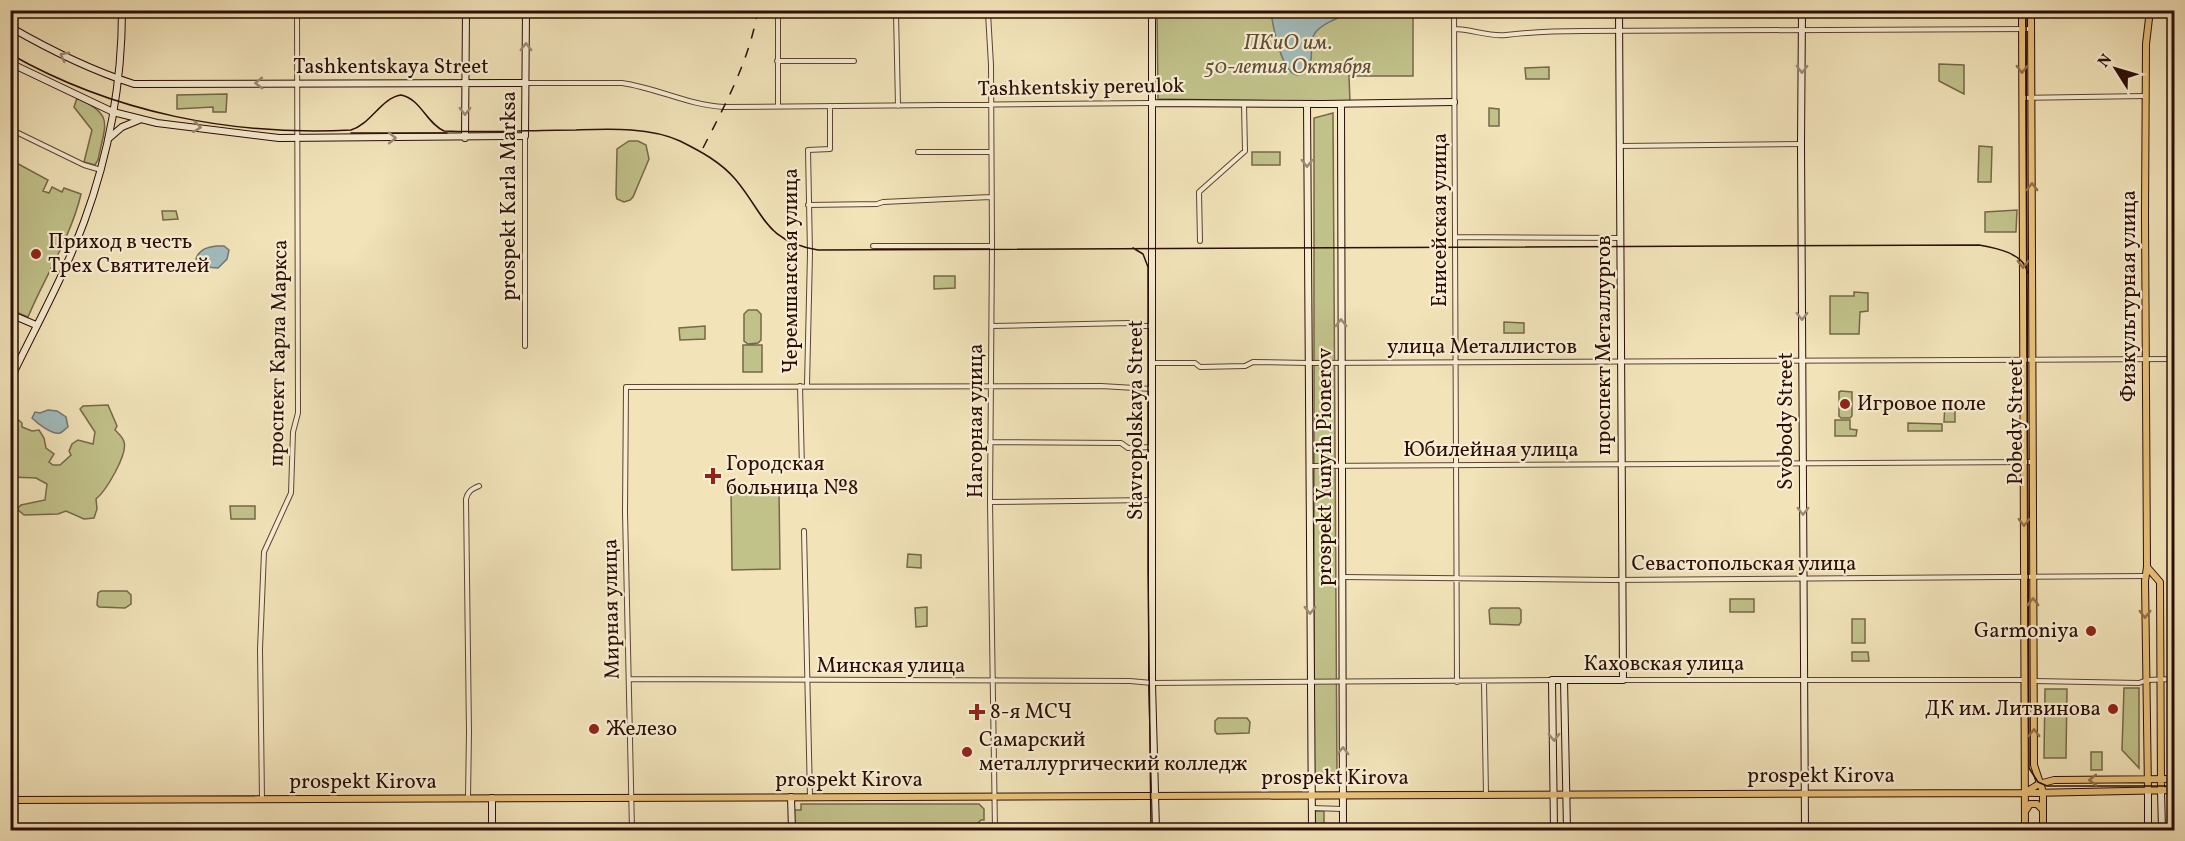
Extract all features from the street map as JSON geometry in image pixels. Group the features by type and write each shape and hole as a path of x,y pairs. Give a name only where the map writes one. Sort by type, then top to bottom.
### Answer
{"main road":[{"name":"Pobedy Street","path":"2022,10 2024,462 2021,578 2025,680 2025,831"},
{"name":"Pobedy Street","path":"2031,10 2034,765 2043,792 2043,831"},
{"name":"Физкультурная улица","path":"2148,791 2145,579 2147,567 2146,44 2150,10"},
{"path":"2147,567 2160,582 2161,791"},
{"path":"2145,579 2155,576"},
{"name":"Каховская улица","path":"2025,680 2033,681"},
{"path":"2026,793 2039,784 2054,780 2175,779"},
{"name":"prospekt Kirova","path":"10,800 2026,793 2175,790"},
{"path":"2025,811 2030,804 2040,805 2042,810"}],"street":[{"path":"10,380 83,224 101,170 118,79 122,46 122,10"},
{"name":"проспект Карла Маркса","path":"262,799 260,664 264,552 291,493 293,432 298,413 297,10"},
{"path":"465,138 466,10"},
{"name":"prospekt Karla Marksa","path":"525,346 526,10"},
{"name":"Енисейская улица","path":"1454,10 1456,682"},
{"name":"проспект Металлургов","path":"1619,10 1623,680"},
{"name":"Svobody Street","path":"1802,10 1805,831"},
{"path":"779,106 778,13 1153,12"},
{"name":"Stavropolskaya Street","path":"1153,12 1152,683 1156,831"},
{"path":"896,13 898,106"},
{"name":"Нагорная улица","path":"988,13 991,106 990,502 994,831"},
{"name":"Tashkentskaya Street","path":"10,27 83,66 134,84 622,83 710,106 779,106"},
{"path":"1454,30 1466,29 1475,33 1506,35 1529,32 1619,30 2031,29"},
{"path":"777,61 854,61"},
{"path":"10,63 113,112 140,120 271,138 525,136"},
{"path":"2022,98 2146,96"},
{"name":"Tashkentskiy pereulok","path":"779,106 1454,102"},
{"path":"1200,241 1199,192 1245,151 1244,104"},
{"name":"prospekt Yunyih Pionerov","path":"1307,104 1312,831"},
{"name":"prospekt Yunyih Pionerov","path":"1341,104 1343,831"},
{"name":"Черемшанская улица","path":"807,385 810,255 808,150 830,149 830,106"},
{"path":"108,139 122,127 140,120"},
{"path":"10,129 84,165 101,170"},
{"path":"1620,146 1801,144"},
{"path":"918,152 990,152"},
{"path":"808,205 990,198"},
{"path":"1455,237 1620,238"},
{"path":"873,246 992,246"},
{"path":"10,314 36,325"},
{"path":"992,326 1129,323 1134,326 1152,326"},
{"name":"улица Металлистов","path":"1152,363 1195,363 1200,367 1245,366 1253,362 2175,359"},
{"path":"800,386 1101,386 1152,389"},
{"name":"Черемшанская улица","path":"800,386 802,469"},
{"name":"Мирная улица","path":"632,831 625,512 626,387 800,386"},
{"path":"990,442 1121,443 1128,448 1152,447"},
{"name":"Юбилейная улица","path":"1309,466 2033,462"},
{"path":"468,799 470,732 466,499 471,489 479,486"},
{"path":"990,502 1152,500"},
{"path":"804,531 810,797"},
{"name":"Севастопольская улица","path":"1342,577 1622,580 2145,579"},
{"name":"Минская улица","path":"629,679 1130,681 1152,683"},
{"name":"Каховская улица","path":"2033,681 2139,683 2147,680 2175,679"},
{"path":"1552,680 1554,831"},
{"name":"Каховская улица","path":"1152,683 2025,680"},
{"path":"1564,681 1567,831"},
{"path":"1484,682 1486,794"},
{"path":"1311,782 1343,782"},
{"name":"Физкультурная улица","path":"2148,791 2148,831"},
{"path":"2161,791 2162,831"},
{"path":"791,797 792,831"},
{"path":"492,798 492,831"},
{"path":"1312,808 1343,809"}],"green space":[{"name":"ПКиО им. 50-летия Октября","path":"1157,11 1413,11 1413,76 1349,76 1350,102 1158,99"},
{"path":"1939,64 1964,65 1964,94 1939,81"},
{"path":"1549,67 1549,79 1526,79 1525,68"},
{"path":"227,94 226,112 213,112 213,107 177,109 177,95"},
{"path":"77,98 97,110 104,122 103,138 95,165 84,162 92,130 74,107"},
{"path":"1489,108 1499,109 1499,126 1489,126"},
{"path":"1333,113 1337,776 1314,777 1314,118"},
{"path":"629,141 638,141 646,145 649,159 633,197 624,202 617,199 616,195 617,149"},
{"path":"1979,146 1992,147 1991,182 1978,182"},
{"path":"1252,152 1280,152 1280,165 1252,165"},
{"path":"11,160 48,180 43,191 49,193 52,187 62,192 64,188 81,194 71,226 28,317 11,310"},
{"path":"2017,210 2016,232 1985,232 1985,212"},
{"path":"162,211 176,211 178,219 163,220"},
{"path":"934,276 955,276 955,288 934,289"},
{"path":"1854,292 1868,293 1868,311 1860,312 1859,334 1830,334 1830,296 1854,296"},
{"path":"748,310 757,310 761,314 761,340 758,343 748,344 744,341 744,314"},
{"path":"1504,322 1524,323 1524,333 1504,333"},
{"path":"705,326 705,339 680,340 679,328"},
{"path":"743,345 762,345 762,372 743,372"},
{"name":"Игровое поле","path":"1839,392 1852,392 1852,416 1850,418 1839,416"},
{"path":"1945,402 1955,402 1955,422 1944,422"},
{"path":"108,405 117,426 115,430 123,439 124,448 115,472 96,499 97,509 94,518 84,519 66,511 58,514 24,515 17,509 21,505 45,500 47,484 36,478 11,477 11,419 16,418 22,423 22,427 32,431 39,430 46,448 54,454 49,462 53,465 60,465 71,455 69,451 72,444 78,440 93,444 95,432 80,409 83,406"},
{"path":"1835,420 1850,420 1850,429 1857,430 1856,436 1835,436"},
{"path":"1908,423 1942,424 1942,431 1908,431"},
{"path":"731,487 779,487 780,569 732,570"},
{"path":"230,506 255,506 255,519 231,519"},
{"path":"908,554 921,555 921,568 907,567"},
{"path":"127,591 131,595 131,604 125,608 99,607 97,605 98,593"},
{"path":"1730,599 1754,599 1754,612 1730,612"},
{"path":"927,607 927,626 916,627 915,608"},
{"path":"1491,608 1519,608 1521,622 1519,625 1490,624 1489,610"},
{"path":"1852,619 1865,619 1865,643 1852,643"},
{"path":"1852,652 1868,652 1869,661 1852,661"},
{"path":"2124,688 2139,688 2139,768 2122,750"},
{"path":"2045,689 2067,689 2066,758 2044,758"},
{"path":"1218,718 1247,718 1250,722 1249,733 1217,734 1215,721"},
{"path":"2091,752 2102,752 2102,770 2091,770"},
{"path":"801,804 979,804 984,809 984,820 981,820 971,830 794,830 794,810 801,810"},
{"path":"1314,811 1324,811 1324,830 1315,830"}],"water":[{"path":"1271,10 1356,11 1328,23 1315,33 1310,65 1299,75 1292,73 1281,55"},
{"path":"224,246 229,250 227,259 218,268 205,267 196,259 202,251"},
{"path":"57,411 66,417 68,427 60,433 53,432 32,418 35,412"}],"tram line":[{"path":"2026,10 2029,768 2038,782 2047,786 2174,786"},
{"path":"10,54 90,92 132,106 218,124 306,131 351,130 358,127 388,101 401,95 414,101 433,123 444,131 615,129 668,136 717,162 736,180 776,233 800,246 818,250 1979,245 2015,256 2025,266 2028,273"},
{"path":"351,133 447,133"},
{"path":"1133,248 1143,254 1148,267 1151,830"}],"railway":[{"path":"703,148 743,64 758,10"}],"place":[{"name":"Приход в честь Трех Святителей","path":"36,254"},
{"name":"Игровое поле","path":"1845,404"},
{"name":"Городская больница №8","path":"713,476"},
{"name":"Garmoniya","path":"2091,631"},
{"name":"ДК им. Литвинова","path":"2113,709"},
{"name":"8-я МСЧ","path":"977,712"},
{"name":"Железо","path":"594,729"},
{"name":"Самарский металлургический колледж","path":"967,752"}]}
